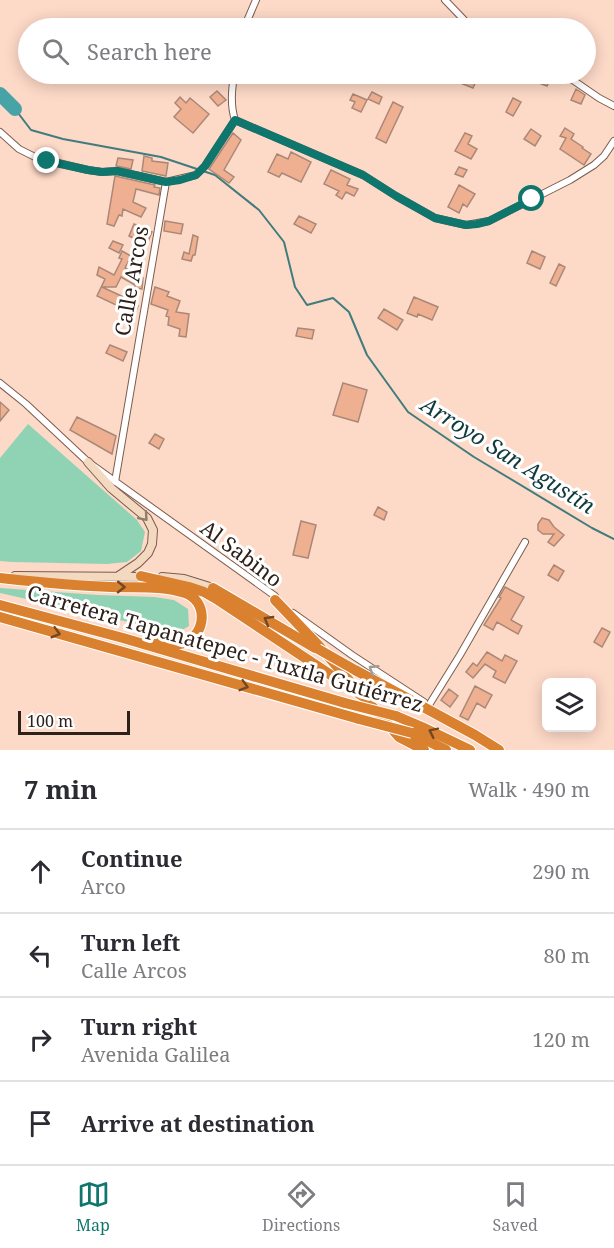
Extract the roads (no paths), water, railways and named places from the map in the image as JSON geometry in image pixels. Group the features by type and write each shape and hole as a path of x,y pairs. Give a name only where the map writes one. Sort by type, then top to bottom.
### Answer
{"highway":[{"path":"141,576 204,592 364,697"},
{"path":"0,577 88,586 156,588 187,594 201,606 202,615 198,630 194,637 182,644 123,638"},
{"path":"213,588 499,750"},
{"path":"275,600 320,647 399,737 424,750"},
{"name":"Carretera Tapanatepec - Tuxtla Gutiérrez","path":"0,604 396,716 470,750"},
{"name":"Carretera Tapanatepec - Tuxtla Gutiérrez","path":"0,617 412,733 446,750"}],"main road":[{"path":"88,462 111,488 147,518 153,530 152,544 148,553 119,576"},
{"path":"0,577 141,576 184,579 213,588"}],"street":[{"path":"248,18 256,0"},
{"path":"448,1 463,18"},
{"path":"233,84 231,102 235,120 363,175 435,218 466,225 489,221 570,180 594,165 604,156 614,141"},
{"path":"579,84 614,106"},
{"path":"0,132 19,149 37,158 88,170 117,171 166,182 196,175 205,166 235,120"},
{"name":"Calle Arcos","path":"115,482 166,182"},
{"name":"Al Sabino","path":"0,383 88,462 275,596 275,600 352,655 475,735"},
{"path":"429,705 525,542"}],"waterway":[{"name":"Arroyo San Agustín","path":"0,94 31,130 63,139 161,157 215,175 259,210 284,242 295,287 307,305 333,298 349,312 367,355 408,412 474,457 614,539"},
{"name":"Arroyo San Agustín","path":"0,94 15,109"}]}
